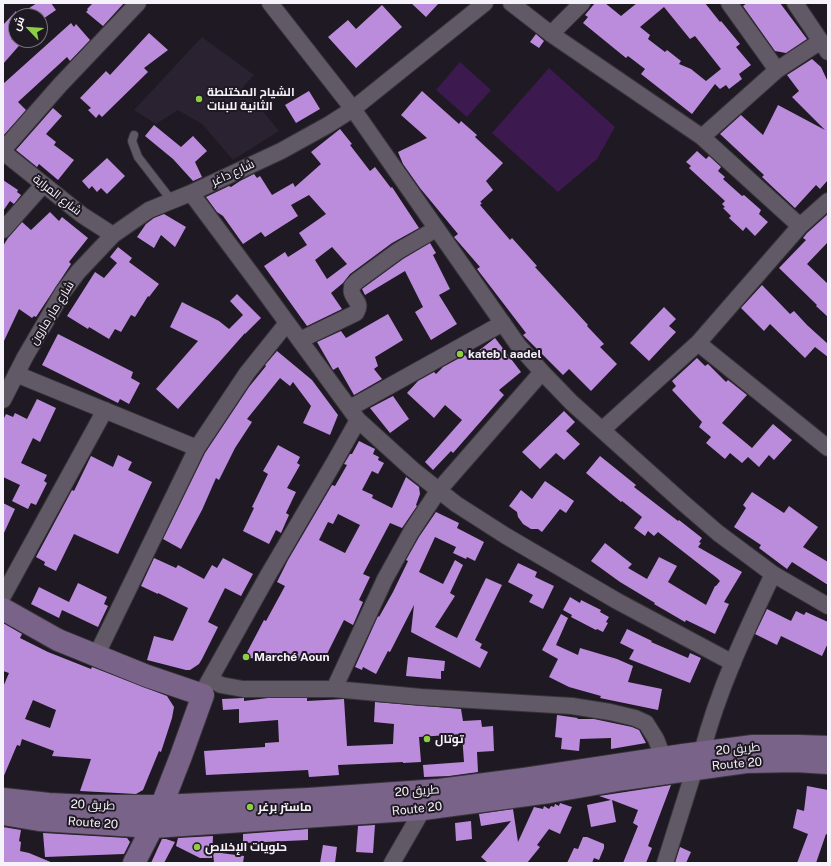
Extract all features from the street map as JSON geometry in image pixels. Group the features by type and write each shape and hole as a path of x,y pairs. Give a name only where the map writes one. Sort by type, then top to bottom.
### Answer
{"main road":[{"path":"3,609 58,640 147,676 206,687 161,806 134,863"},
{"name":"طريق 20","path":"3,799 83,806 161,806 439,790 531,778 663,757 698,760 753,746 828,747"},
{"name":"Route 20","path":"3,814 39,820 152,827 423,809 549,792 624,779 698,760 746,762 796,761 828,763"}],"street":[{"path":"3,151 60,85 138,3"},
{"path":"270,3 353,109 518,345 542,372 602,430 718,533 773,574 828,606"},
{"path":"511,3 551,34 702,137 800,226"},
{"path":"551,34 582,3"},
{"path":"729,3 777,70"},
{"path":"702,137 777,70 825,46 795,3"},
{"name":"شارع داغر","path":"113,235 149,210 191,193 281,151 328,125 353,109 479,5"},
{"name":"شارع المراية","path":"3,151 43,185 82,215 113,235"},
{"path":"3,230 43,185"},
{"path":"191,193 354,414 438,491 478,519 544,559 617,601 733,663"},
{"path":"602,430 698,343 800,226 828,201"},
{"path":"300,340 356,313 358,309 358,302 352,293 352,286 356,281 398,251 436,228"},
{"name":"شارع مار مارون","path":"3,400 46,320 63,292 84,266 113,235"},
{"path":"206,687 267,577 335,461 354,414 502,322"},
{"path":"96,656 197,448 247,373 287,323"},
{"path":"698,343 828,448"},
{"path":"334,689 385,579 411,532 438,491 542,372"},
{"path":"16,374 197,448"},
{"path":"3,596 105,410"},
{"path":"664,863 718,702 750,622 773,574"},
{"path":"206,687 221,685 243,689 334,689 421,697 572,706 640,719 648,726 656,739 663,757"},
{"path":"392,863 423,809"}],"lane":[{"path":"134,135 132,141 138,157 172,201"}],"shaded area":[{"name":"الشياح المختلطة الثانية للبنات","path":"202,37 254,75 243,87 279,131 233,160 202,124 178,110 156,124 134,110"},
{"path":"460,62 491,90 467,117 436,90"},
{"path":"549,68 615,127 597,159 558,192 492,133"}],"building":[{"path":"37,3 51,3 56,10 48,16 48,8 29,8"},
{"path":"93,3 124,3 103,26 86,12"},
{"path":"411,3 439,3 426,17"},
{"path":"595,3 605,3 621,16 637,3 705,3 740,44 736,47 751,65 739,74 742,79 729,89 726,85 720,89 715,84 692,114 641,74 645,69 628,56 626,58 583,23 588,17 585,15","holes":["664,7 690,39 695,36 721,69 706,81 691,69 679,64 681,61 667,50 665,52 648,39 650,35 640,27"]},
{"path":"747,3 780,3 807,39 786,53 775,51 743,6"},
{"path":"382,5 402,27 356,68 328,37 348,20 356,29"},
{"path":"8,20 8,48 17,48 3,64 3,25"},
{"path":"71,23 74,27 76,24 90,40 70,61 67,57 18,102 26,110 3,136 3,84 43,48 48,48 48,44"},
{"path":"149,33 168,50 144,68 148,72 102,117 99,114 96,118 88,110 91,108 80,98 106,71 110,75"},
{"path":"536,34 544,41 539,48 530,42"},
{"path":"812,59 821,67 828,82 828,180 820,189 816,185 795,208 762,177 764,175 720,134 741,115 763,135 778,105 825,130 792,97 799,91 787,75"},
{"path":"309,91 320,109 296,123 285,105"},
{"path":"422,91 459,124 461,121 477,135 475,137 503,163 486,181 493,190 480,202 482,203 480,205 510,240 512,238 537,266 535,267 588,325 587,326 604,344 600,347 617,364 591,391 569,369 563,375 523,335 526,333 477,269 480,267 454,237 458,234 420,188 403,164 398,152 427,138 401,115"},
{"path":"53,108 62,116 46,134 56,142 54,145 74,160 58,180 39,164 37,167 16,150"},
{"path":"154,125 181,147 193,136 207,151 195,162 202,177 193,181 173,159 145,136"},
{"path":"340,129 370,171 375,167 391,188 392,187 419,228 392,243 350,274 343,283 331,293 342,309 307,326 264,266 285,252 288,257 307,245 299,233 326,214 309,195 291,205 298,216 265,237 261,232 243,244 223,216 217,212 206,197 229,186 231,187 254,174 257,178 260,176 272,195 293,183 295,187 321,164 311,152","holes":["332,247 347,264 327,279 315,260"]},
{"path":"697,151 706,159 709,156 721,167 718,171 725,177 723,179 761,210 759,214 768,222 755,236 746,227 743,231 729,218 731,216 723,208 725,207 722,204 725,201 689,168 691,166 686,162"},
{"path":"107,158 125,176 107,194 101,188 97,192 92,186 89,189 82,181"},
{"path":"3,180 18,190 17,192 21,195 14,204 10,201 3,211"},
{"path":"50,212 59,221 62,217 88,238 69,262 71,264 36,317 34,316 32,318 19,309 3,343 3,246 22,222 31,230"},
{"path":"164,214 186,227 175,247 161,235 154,248 137,237 146,224 154,218"},
{"path":"828,214 828,242 807,264 828,284 828,317 779,268 806,240 803,238 807,233"},
{"path":"430,243 436,253 433,255 450,289 439,295 457,324 431,340 415,312 423,307 405,271 365,295 362,289 403,259"},
{"path":"118,247 132,258 129,262 159,284 149,297 148,296 135,317 131,315 121,332 115,329 109,339 89,327 88,329 67,316 95,272 104,278 117,263 110,257"},
{"path":"762,285 790,314 794,311 828,344 828,357 815,347 805,358 770,324 764,331 741,308"},
{"path":"237,294 261,318 245,333 178,409 156,389 198,341 170,327 182,302 219,321 229,329 243,315 230,301"},
{"path":"664,307 676,319 669,326 676,332 649,361 630,343"},
{"path":"388,314 403,340 375,357 378,366 374,369 382,379 354,395 338,367 333,370 317,342 341,331 346,338"},
{"path":"58,334 133,372 131,378 140,383 129,404 120,399 118,403 42,365"},
{"path":"495,338 521,372 499,390 504,395 453,453 451,451 433,470 425,462 462,420 445,405 434,418 407,393 418,381 434,372 436,374 443,367 465,355 468,359"},
{"path":"277,351 312,380 338,415 330,435 303,423 311,406 293,382 290,386 280,378 247,419 252,422 235,448 219,480 216,478 202,510 181,549 163,539 205,453 249,387"},
{"path":"697,358 705,366 708,364 726,382 728,380 747,395 722,423 752,448 773,424 792,440 774,460 769,455 759,467 748,457 742,463 730,453 725,459 706,443 711,437 699,427 702,422 672,390 676,386 672,381"},
{"path":"393,396 409,419 390,433 370,408"},
{"path":"37,399 56,408 40,442 33,438 21,463 47,475 44,481 47,483 36,505 31,503 28,509 12,501 20,485 3,477 3,420 6,414 13,417 15,413 27,419"},
{"path":"564,411 575,422 566,431 580,444 564,460 556,453 540,469 522,452"},
{"path":"359,441 375,449 373,454 379,457 378,460 384,463 378,474 372,471 362,490 373,495 372,498 392,508 406,477 419,487 420,494 416,505 417,506 402,528 390,523 363,574 370,577 359,600 363,602 353,625 344,620 324,660 244,658 264,620 266,621 285,586 277,582 288,560 332,485 335,486 347,465 344,464 350,454 352,454","holes":["338,514 360,525 345,553 319,540 328,522 333,524"]},
{"path":"278,445 300,457 297,463 300,465 287,488 296,492 286,513 289,515 281,533 276,530 269,544 243,531 254,508 252,507 268,474 263,471"},
{"path":"118,455 132,462 128,470 152,482 118,554 74,534 56,571 44,565 45,562 36,557 72,490 74,491 91,456 113,467"},
{"path":"600,456 636,485 634,487 702,538 698,547 742,572 724,602 729,604 715,634 686,620 685,622 654,604 655,603 620,582 591,561 605,543 632,564 628,568 647,579 659,557 677,566 668,582 706,605 715,586 720,581 658,532 654,536 648,531 645,536 634,528 642,517 586,473"},
{"path":"545,481 574,501 566,513 560,509 542,532 538,529 531,529 523,524 518,517 517,512 509,506 521,490 532,499"},
{"path":"752,492 784,513 789,506 818,527 803,547 828,562 828,585 792,562 787,569 759,548 761,545 734,527 746,508 743,505"},
{"path":"3,503 15,509 3,535"},
{"path":"436,512 459,523 457,528 484,542 475,561 453,553 456,547 435,537 419,572 443,584 455,560 463,565 450,593 455,596 435,627 457,638 486,578 502,585 475,640 482,644 480,648 488,652 480,668 411,632 414,605 390,652 388,651 376,674 363,667 362,670 355,667 378,616 379,617 393,592 408,561 406,560"},
{"path":"154,558 176,568 178,565 204,579 212,565 217,568 223,558 253,574 241,596 225,588 208,622 218,627 199,664 190,670 147,660 154,636 173,641 188,608 141,586"},
{"path":"518,563 537,572 535,577 554,586 543,609 529,602 533,595 508,582"},
{"path":"78,583 107,597 104,604 108,606 98,627 62,610 59,618 31,604 39,587 69,602"},
{"path":"570,597 580,603 581,600 601,610 600,612 609,617 606,622 608,623 603,632 571,617 572,615 563,610"},
{"path":"767,609 791,621 796,611 804,615 806,612 828,622 828,643 822,656 781,636 777,645 755,634"},
{"path":"561,614 568,618 556,645 578,655 580,648 617,659 633,666 628,682 662,689 658,710 600,698 601,696 569,687 549,677 558,659 542,650"},
{"path":"3,623 22,634 20,638 48,652 167,696 174,707 172,718 161,752 159,751 143,790 136,794 80,791 91,759 52,756 54,751 22,739 20,746 17,745 3,778 3,687 9,673 3,671","holes":["33,700 56,710 50,728 25,719"]},
{"path":"627,629 652,641 651,642 688,658 690,653 701,658 690,683 629,659 634,650 620,643"},
{"path":"408,657 445,661 444,671 441,671 441,679 406,676"},
{"path":"244,698 244,701 268,698 307,698 307,701 344,699 347,746 393,744 394,724 374,722 375,702 461,709 463,721 481,720 482,727 493,726 494,751 477,752 478,772 449,776 424,777 423,765 464,762 462,734 419,737 421,762 338,765 339,775 309,777 308,770 206,775 204,751 265,747 265,743 279,742 278,720 239,723 239,709 223,710 222,699"},
{"path":"557,715 578,718 577,719 594,719 632,727 639,730 646,743 611,749 611,738 580,739 579,751 561,749 562,738 555,737"},
{"path":"671,785 648,846 652,848 646,863 623,863 638,826 633,823 638,810 612,800 616,822 591,827 587,805 611,800 599,796"},
{"path":"807,786 828,790 828,835 826,834 816,863 797,863 808,834 793,828 797,809 804,811"},
{"path":"560,803 572,807 560,834 549,829 537,845 540,847 527,863 488,863 481,857 511,821 481,826 479,814 513,809 518,842 534,807 543,809 544,806 549,809 551,806 554,807 555,804 559,806"},
{"path":"471,821 472,839 456,841 455,823"},
{"path":"375,825 373,853 356,852 358,826"},
{"path":"3,827 21,830 19,841 21,842 20,851 53,863 3,863"},
{"path":"308,829 308,840 243,843 243,834"},
{"path":"43,833 127,838 130,842 124,854 45,857"},
{"path":"213,836 212,858 200,858 176,846 178,838"},
{"path":"583,837 587,837 604,844 599,860 594,858 592,863 567,863 574,848 578,849"},
{"path":"162,839 175,842 164,863 151,863"},
{"path":"323,845 337,847 335,863 320,863"},
{"path":"680,847 691,852 686,863 675,863"},
{"path":"213,852 244,856 243,863 214,863"}],"place":[{"name":"الشياح المختلطة الثانية للبنات","path":"199,99"},
{"name":"kateb l aadel","path":"460,354"},
{"name":"Marché Aoun","path":"246,657"},
{"name":"توتال","path":"427,739"},
{"name":"ماستر برغر","path":"250,807"},
{"name":"حلويات الإخلاص","path":"197,847"}]}
